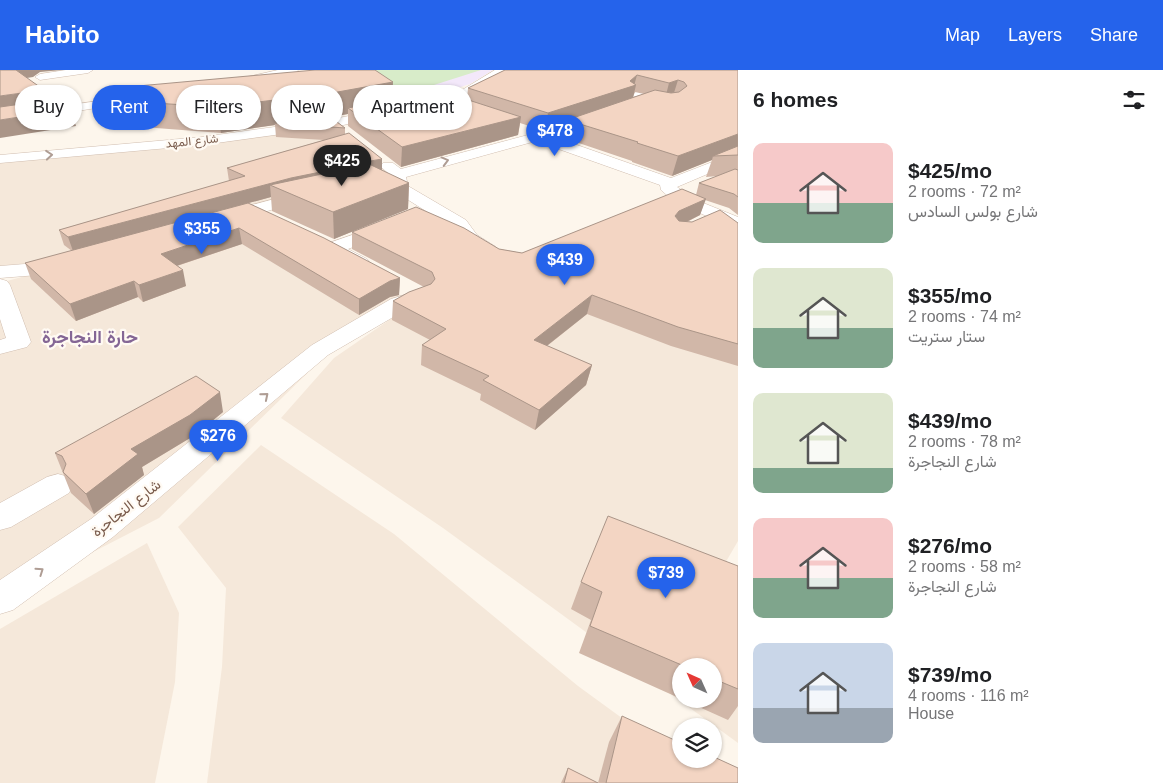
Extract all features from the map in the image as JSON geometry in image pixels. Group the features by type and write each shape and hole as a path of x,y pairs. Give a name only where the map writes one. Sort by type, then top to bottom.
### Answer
{"street":[{"path":"40,77 88,70"},
{"path":"229,83 292,70"},
{"name":"شارع المهد","path":"472,88 502,70"},
{"path":"0,119 176,92"},
{"path":"620,94 635,99"},
{"path":"340,188 392,177 536,138 544,138 612,114"},
{"path":"514,128 544,138 674,191 722,214 738,225"},
{"name":"شارع المهد","path":"0,158 202,141 282,130"},
{"path":"342,130 347,134"},
{"path":"376,156 398,174 400,188 418,215"},
{"path":"656,206 674,191 738,156"},
{"path":"207,223 324,192"},
{"path":"253,211 279,223"},
{"path":"697,225 722,214"},
{"path":"332,248 418,215 460,224 470,239 505,261"},
{"path":"315,240 372,270"},
{"path":"0,272 38,269 84,256"},
{"path":"0,285 19,342 0,347"},
{"name":"شارع النجاجرة","path":"0,599 102,528 320,350 399,304 408,289"},
{"path":"0,518 58,485"}],"shaded area":[{"path":"357,70 493,70 467,85 379,85 338,75"},
{"path":"301,130 334,130 393,172 38,262 0,266 0,162 194,146"},
{"path":"251,213 335,251 409,301 331,350 159,518 0,600 0,283"},
{"path":"436,299 738,305 738,541 717,577 738,702 738,743 722,731 722,718 704,718 690,708 722,708 722,658 672,658 672,695 443,528 281,418 334,358 392,318"},
{"path":"261,445 394,534 578,686 672,755 672,768 690,768 711,783 207,783 222,667 226,588 178,527"},
{"path":"147,543 179,613 175,682 155,783 0,783 0,629"}],"green space":[{"path":"371,70 481,70 434,85 384,85 348,76"}],"building":[{"path":"0,70 16,70 37,85 15,85 15,94 0,96"},
{"path":"315,70 375,70 393,82 376,85 353,85 353,89 343,91 343,85 271,85 271,100 261,102 261,85 176,85 176,104 166,104 166,85 149,85"},
{"path":"505,70 738,70 738,134 678,156 567,120 655,90 671,93 679,92 687,86 684,82 678,80 669,83 637,75 630,81 636,85 548,113 472,89 472,86"},
{"path":"472,101 521,117 472,129"},
{"path":"15,105 15,118 0,120 0,107"},
{"path":"378,130 469,130 402,147"},
{"path":"349,133 382,159 291,178 68,237 59,230 245,176 227,168"},
{"path":"738,146 738,155 713,156"},
{"path":"369,164 409,183 333,212 270,185"},
{"path":"735,169 738,170 738,197 699,183"},
{"path":"682,189 706,199 679,211 675,216 679,221 692,222 720,210 738,223 738,344 678,327 592,295 534,340 592,365 539,410 483,380 489,376 422,345 446,329 393,301 409,292 431,284 435,279 432,272 352,232 416,207 464,228 499,249 522,253"},
{"path":"248,203 324,238 400,278 390,281 359,299 239,228 161,254 183,270 139,285 134,281 70,304 25,263"},
{"path":"196,376 220,392 190,415 131,449 138,454 86,494 63,472 66,464 62,456 55,453"},
{"path":"608,516 738,566 738,689 722,682 722,658 672,658 672,661 590,626 602,592 581,582"},
{"path":"622,716 672,739 672,768 722,768 722,761 738,768 738,783 606,783"},
{"path":"568,768 598,783 564,783"}],"district":[{"name":"حارة النجاجرة","path":"90,337"}]}
